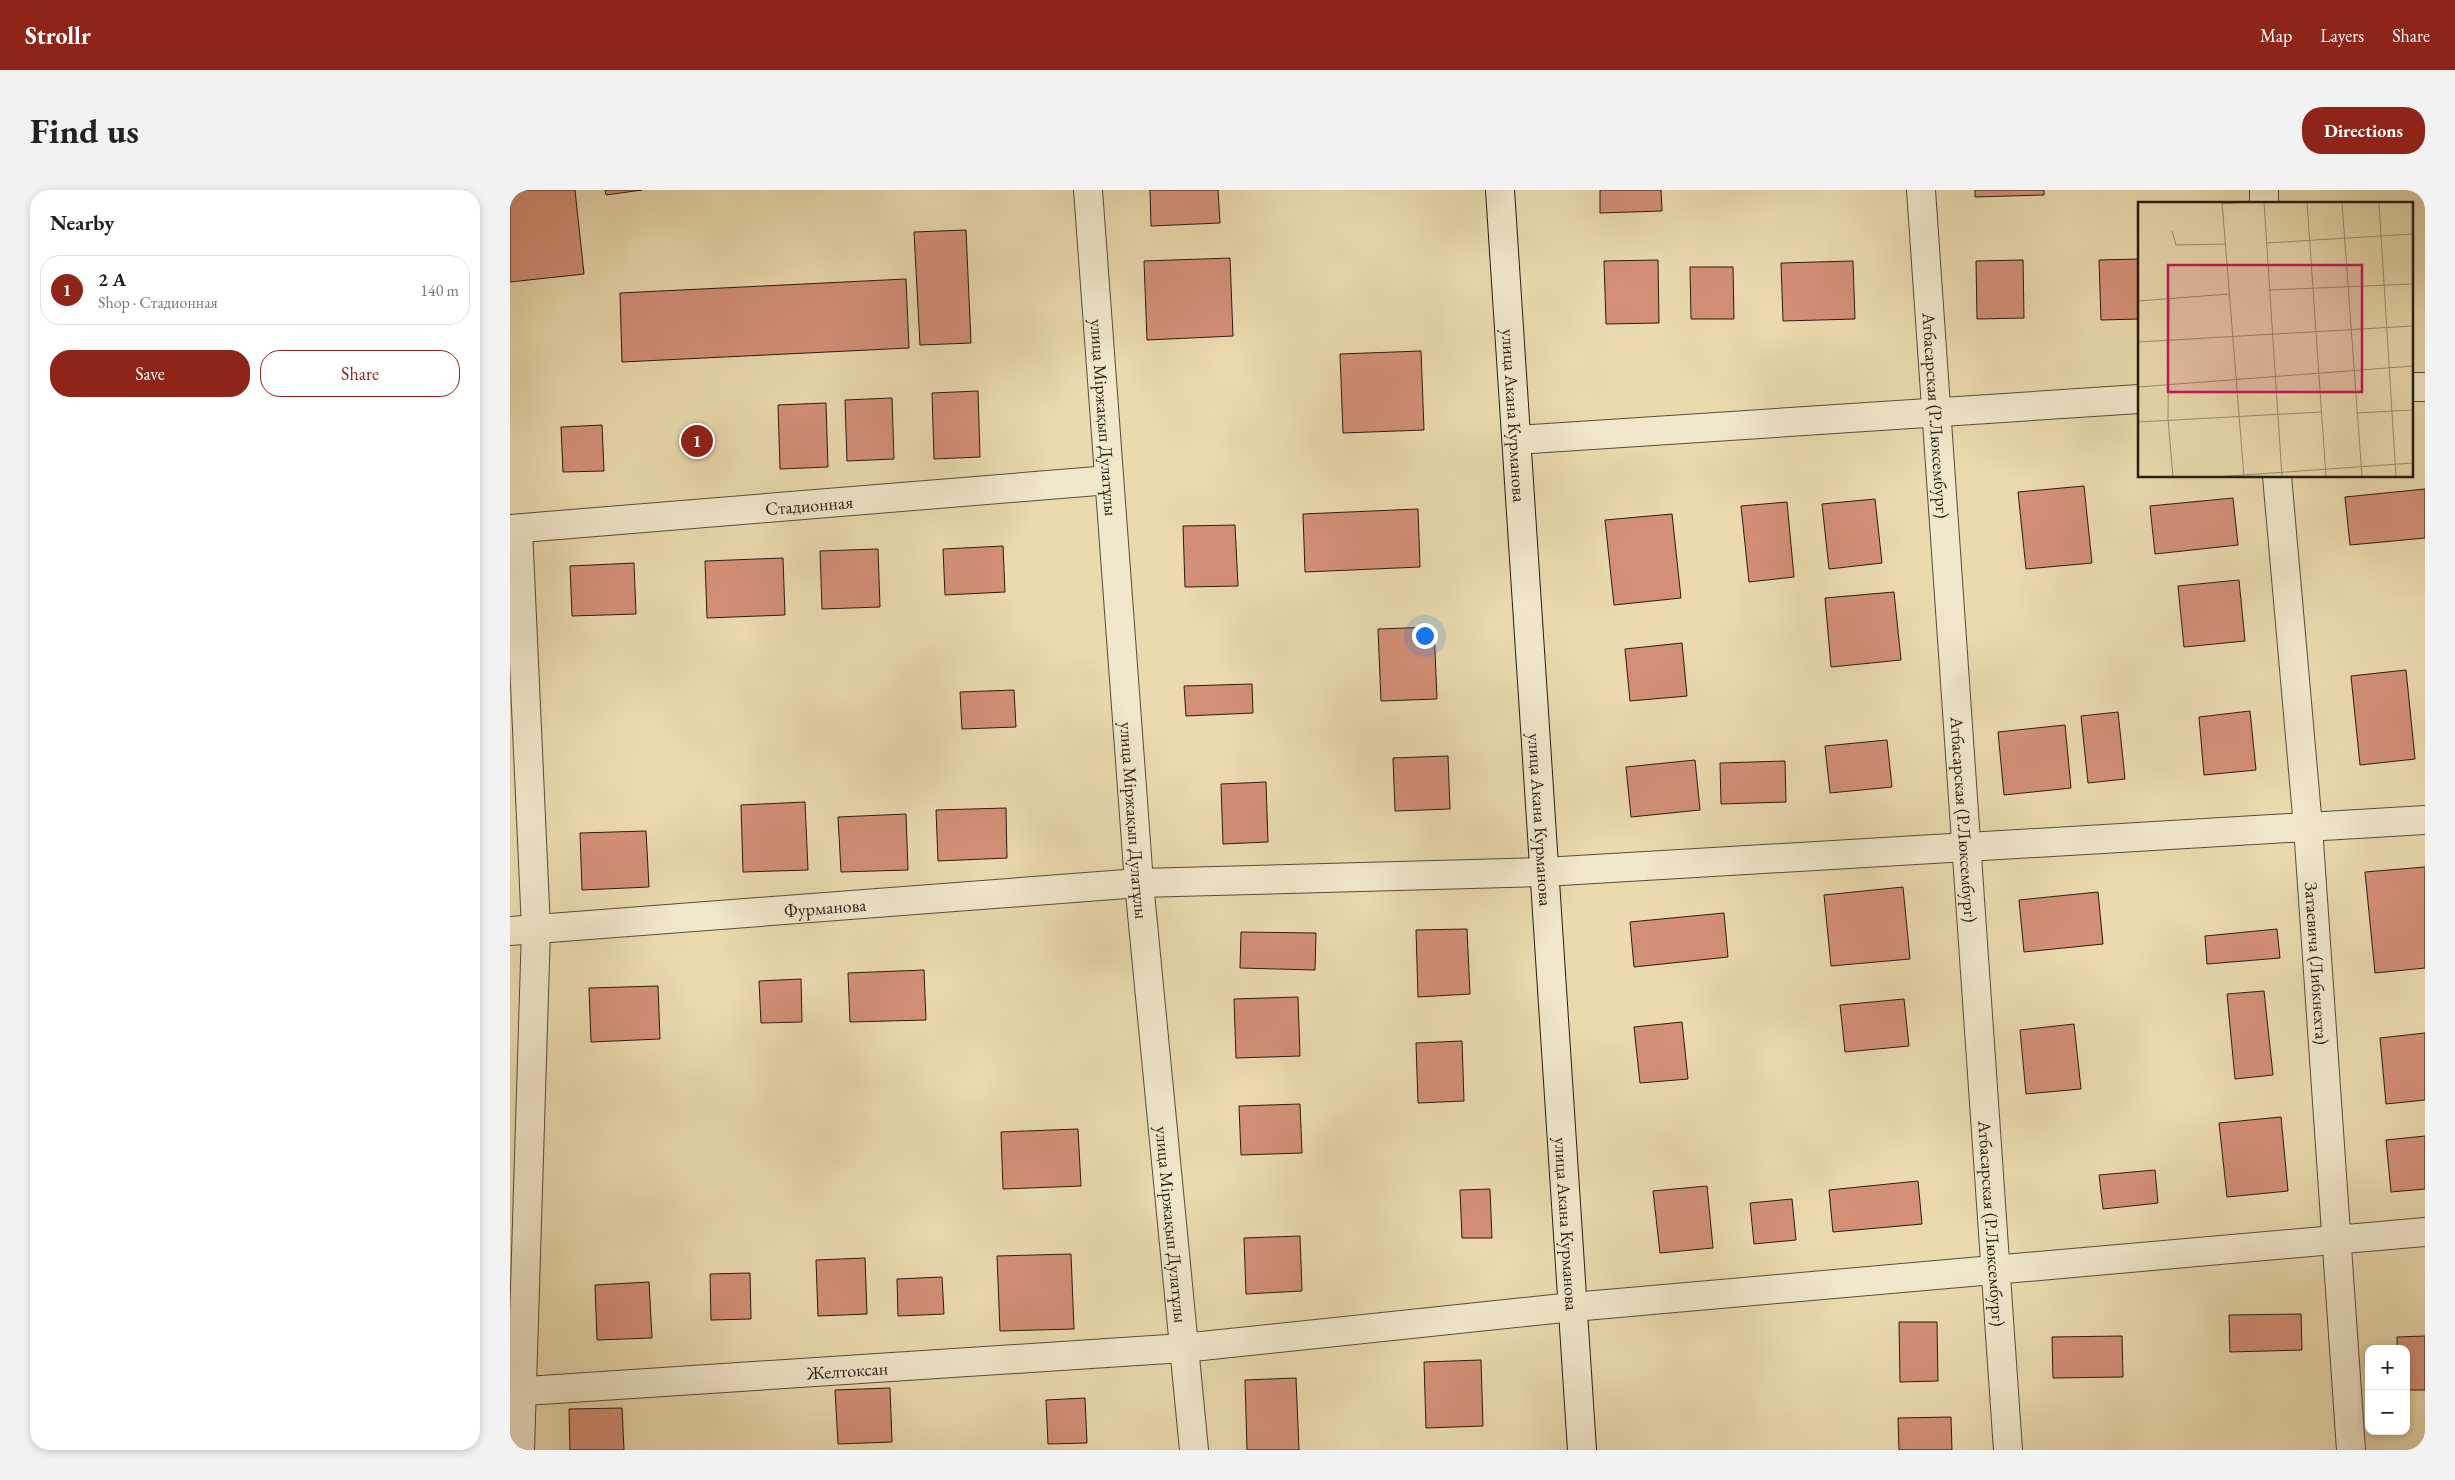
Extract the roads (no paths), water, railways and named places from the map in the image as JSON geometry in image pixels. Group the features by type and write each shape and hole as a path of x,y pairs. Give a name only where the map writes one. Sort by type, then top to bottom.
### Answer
{"street":[{"name":"улица Міржақып Дулатұлы","path":"1088,190 1140,883 1194,1450"},
{"name":"улица Акана Курманова","path":"1500,190 1582,1450"},
{"name":"Атбасарская (Р.Люксембург)","path":"1921,190 2008,1450"},
{"path":"2412,387 2425,387"},
{"path":"1517,440 2138,399"},
{"name":"Затаевича (Либкнехта)","path":"2277,478 2308,827 2338,1239 2351,1450"},
{"name":"Стадионная","path":"514,529 1109,480"},
{"path":"514,529 523,930 516,1391 520,1450"},
{"name":"Фурманова","path":"523,930 1140,883 1544,872 2425,820"},
{"name":"Желтоксан","path":"516,1391 1183,1348 1573,1307 2425,1232"}],"place":[{"name":"2 А","path":"697,441"}]}
